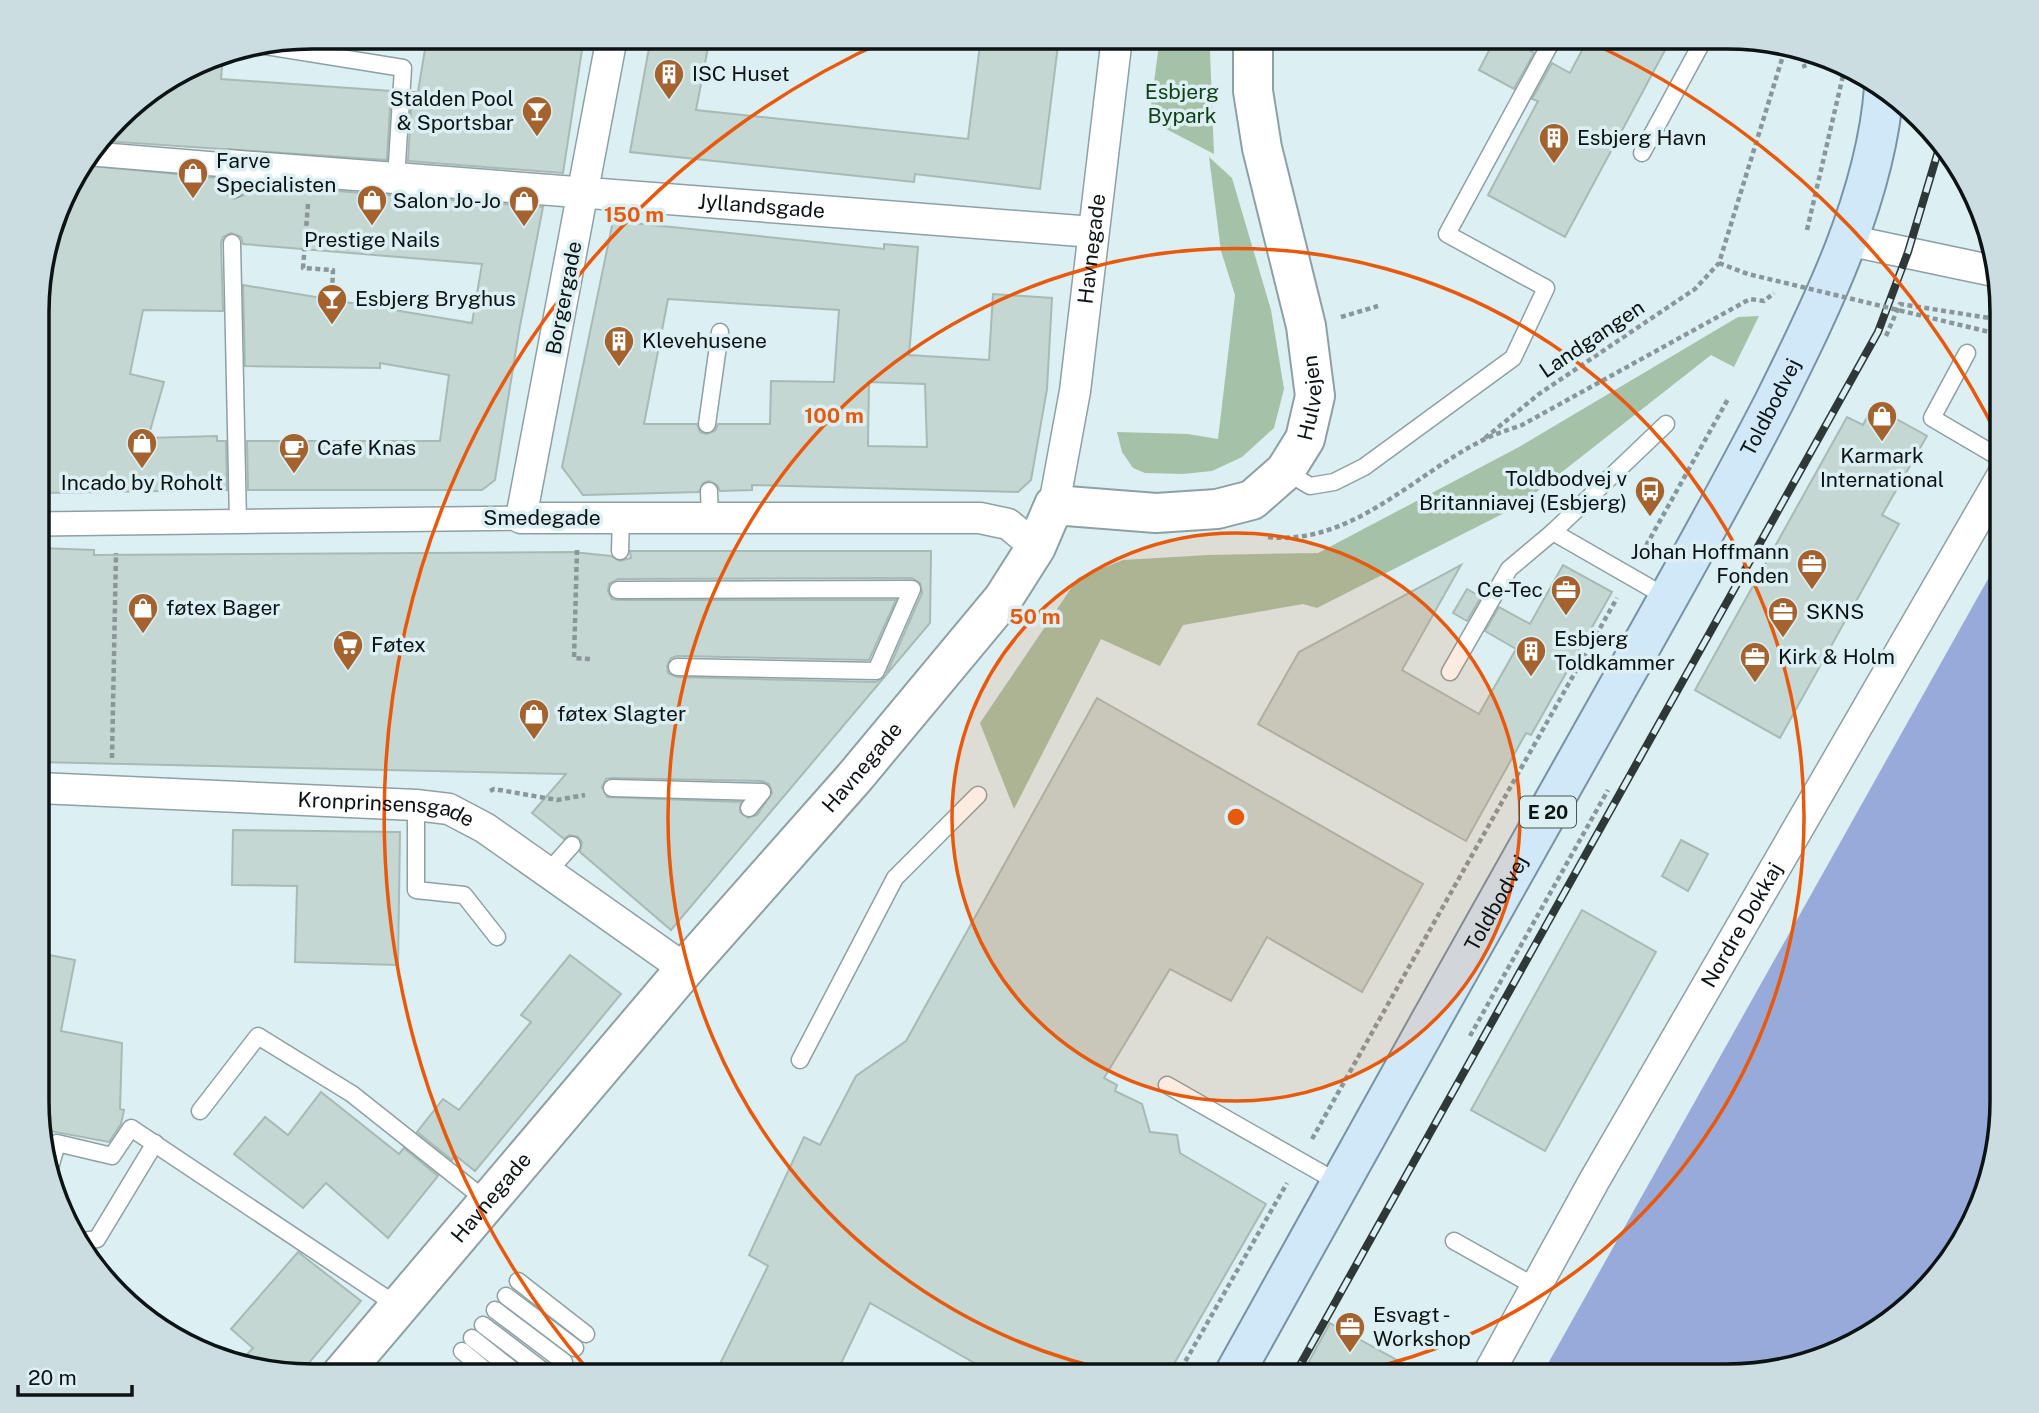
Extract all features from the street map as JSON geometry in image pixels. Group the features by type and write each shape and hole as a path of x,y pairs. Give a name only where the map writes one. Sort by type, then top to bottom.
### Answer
{"main road":[{"name":"E 20","path":"1847,240 1882,114 1883,100"},
{"name":"Toldbodvej","path":"1240,1364 1747,455 1821,309 1847,240"}],"street":[{"name":"Borgergade","path":"521,518 610,49"},
{"name":"Havnegade","path":"350,1364 685,969 854,778 1003,599 1037,547 1054,505 1074,391 1116,49"},
{"name":"Hulvejen","path":"1054,505 1136,513 1217,509 1252,500 1285,471 1305,439 1315,396 1307,326 1262,148 1253,91 1253,49"},
{"name":"Jyllandsgade","path":"101,155 233,174 310,172 1093,232"},
{"path":"1847,240 1986,269"},
{"name":"Nordre Dokkaj","path":"1494,1364 1990,497"},
{"name":"Smedegade","path":"49,524 621,518 710,505 980,518 1008,524 1037,547"},
{"name":"Kronprinsensgade","path":"49,788 449,808 485,828 685,969"}],"lane":[{"path":"1285,471 1310,486 1334,482 1354,472 1513,358 1546,288 1447,234 1547,49"},
{"path":"1642,153 1698,49"},
{"path":"291,50 403,68 396,179"},
{"path":"232,243 238,522"},
{"path":"707,424 720,332"},
{"path":"1967,353 1932,418 1990,452"},
{"path":"1450,672 1509,569 1553,532 1666,424"},
{"path":"620,551 621,518"},
{"path":"1553,532 1668,598"},
{"path":"618,590 912,589 876,671 677,667"},
{"path":"612,788 762,792 749,808"},
{"path":"800,1060 895,878 978,796"},
{"path":"416,805 416,890 464,895 497,937"},
{"path":"548,872 572,845"},
{"path":"200,1111 258,1036 352,1094 489,1203"},
{"path":"1167,1086 1339,1183"},
{"path":"54,1153 57,1143 112,1156 131,1128 398,1306"},
{"path":"89,1240 97,1239 155,1143"},
{"path":"1454,1241 1536,1287"},
{"path":"519,1281 586,1334"},
{"path":"506,1296 575,1349"},
{"path":"495,1310 564,1362"},
{"path":"483,1325 534,1364"},
{"path":"482,1364 467,1345 499,1364"}],"path":[{"name":"Landgangen","path":"1774,293 1764,301 1750,299 1522,425 1482,441 1539,394 1695,289 1719,263 1783,55"},
{"path":"1802,60 1805,68"},
{"path":"1806,233 1843,76"},
{"path":"310,172 303,268 333,270 332,293"},
{"path":"1719,263 1748,274 1990,332"},
{"path":"1784,295 1789,283"},
{"path":"1886,337 1900,304 1990,318"},
{"path":"1184,1364 1735,387"},
{"path":"111,790 116,523"},
{"path":"577,552 574,658 591,659"},
{"path":"556,800 585,795"}],"green space":[{"name":"Esbjerg Bypark","path":"1158,49 1211,49 1214,154 1149,120"},
{"path":"1209,157 1232,178 1271,310 1284,389 1274,428 1242,457 1212,471 1183,474 1145,473 1133,468 1122,452 1117,432 1188,434 1218,439 1235,295 1221,251"},
{"path":"1759,316 1734,367 1711,355 1520,505 1317,608 1303,604 1183,625 1160,666 1101,639 1014,809 980,723 1078,578 1123,560 1318,553 1519,447 1738,317"}],"water":[{"path":"1990,575 1990,1101 1988,1135 1981,1169 1970,1202 1955,1232 1925,1274 1887,1310 1843,1337 1812,1350 1761,1362 1727,1364 1548,1364"}],"building":[{"path":"425,49 582,49 563,173 408,161 412,92 418,92"},
{"path":"649,49 708,49 696,110 968,139 979,49 1058,49 1040,189 915,174 914,182 630,152"},
{"path":"1490,49 1527,49 1534,53 1514,89 1479,70"},
{"name":"Esbjerg Havn","path":"1583,49 1666,49 1565,237 1488,195 1538,101 1532,99 1552,63 1570,73"},
{"path":"222,65 221,79 391,91 387,160 112,142 139,114 166,93"},
{"path":"93,166 216,178 225,182 226,194 234,199 244,195 246,184 543,207 519,331 495,480 482,490 248,490 247,441 440,441 449,375 380,363 380,368 245,366 243,285 472,323 482,264 243,244 241,237 231,233 223,237 223,311 143,310 130,374 164,382 148,438 217,436 217,441 226,441 227,490 49,493 51,278 69,211"},
{"path":"613,221 884,249 884,244 918,247 909,355 989,360 993,294 1052,298 1047,389 1031,480 1018,492 752,485 752,490 720,491 717,485 709,481 703,483 699,492 583,495 562,467","holes":["668,299 839,310 834,382 771,381 770,424 718,424 715,431 706,434 700,432 697,424 644,424","869,382 925,384 927,447 868,446"]},
{"path":"1873,406 1927,436 1882,515 1899,524 1780,738 1695,690 1847,417 1863,425"},
{"path":"49,548 94,550 94,555 573,552 611,556 620,561 631,558 630,551 931,551 930,623 671,930 580,852 582,842 578,837 569,835 564,839 532,813 566,774 49,762","holes":["912,578 920,583 922,593 886,675 876,682 677,677 668,673 667,666 671,658 677,656 869,660 896,600 618,600 612,599 608,591 609,584 618,579","612,778 762,781 769,784 772,793 757,815 748,818 740,812 741,802 607,797 602,787 606,779"]},
{"path":"1461,565 1402,670 1479,714 1516,649 1485,631 1499,607 1530,624 1563,565 1612,592 1531,735 1526,733 1466,841 1258,724 1299,652"},
{"path":"1467,589 1481,597 1467,621 1453,613"},
{"path":"1097,698 1423,884 1362,992 1267,937 1231,1001 1170,969 1104,1078 1117,1085 1115,1091 1142,1104 1150,1132 1177,1135 1180,1153 1266,1204 1174,1364 976,1364 870,1303 841,1364 720,1364 768,1266 749,1255 804,1137 820,1145 856,1076 906,1041"},
{"path":"233,830 400,832 398,965 295,962 297,886 232,885"},
{"path":"1681,840 1708,854 1688,891 1662,876"},
{"path":"1582,910 1656,952 1545,1151 1471,1110"},
{"path":"49,955 75,960 61,1031 122,1043 120,1109 124,1110 121,1124 109,1142 51,1131"},
{"path":"570,955 621,994 475,1171 455,1155 452,1160 417,1132 443,1099 459,1110 531,1022 521,1015"},
{"path":"321,1092 399,1154 404,1148 438,1176 388,1238 326,1183 303,1208 234,1154 265,1117 288,1135"},
{"path":"298,1252 361,1301 308,1364 278,1362 246,1355 253,1348 231,1329"},
{"path":"1330,1323 1404,1364 1308,1364"}],"railway":[{"path":"1301,1364 1878,332 1908,252 1937,154"}],"place":[{"name":"ISC Huset","path":"669,101"},
{"name":"Stalden Pool & Sportsbar","path":"537,138"},
{"name":"Esbjerg Havn","path":"1554,165"},
{"name":"Farve Specialisten","path":"193,200"},
{"name":"Prestige Nails","path":"372,227"},
{"name":"Salon Jo-Jo","path":"524,228"},
{"name":"Esbjerg Bryghus","path":"332,326"},
{"name":"Klevehusene","path":"619,368"},
{"name":"Karmark International","path":"1882,443"},
{"name":"Incado by Roholt","path":"142,470"},
{"name":"Cafe Knas","path":"294,475"},
{"name":"Toldbodvej v Britanniavej (Esbjerg)","path":"1650,518"},
{"name":"Johan Hoffmann Fonden","path":"1812,591"},
{"name":"Ce-Tec","path":"1566,617"},
{"name":"føtex Bager","path":"143,635"},
{"name":"SKNS","path":"1783,639"},
{"name":"Føtex","path":"348,672"},
{"name":"Esbjerg Toldkammer","path":"1531,678"},
{"name":"Kirk & Holm","path":"1755,684"},
{"name":"føtex Slagter","path":"534,741"},
{"name":"Esvagt - Workshop","path":"1350,1354"}]}
